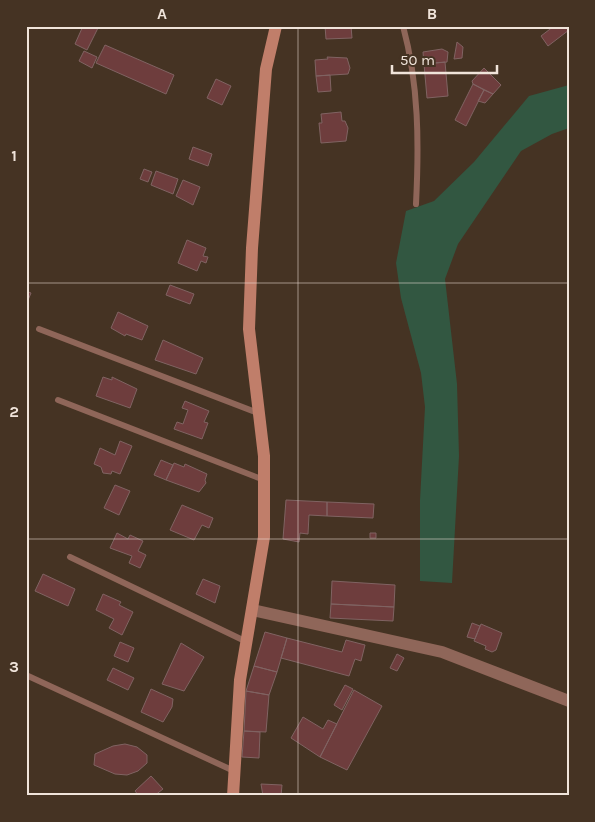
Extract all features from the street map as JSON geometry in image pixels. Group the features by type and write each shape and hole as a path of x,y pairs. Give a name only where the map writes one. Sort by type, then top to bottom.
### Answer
{"street":[{"path":"233,796 240,680 264,537 264,456 249,329 252,248 266,69 276,26"},
{"path":"252,610 442,652 569,701"}],"lane":[{"path":"403,26 417,99 416,204"},
{"path":"38,329 260,414"},
{"path":"58,400 264,480"},
{"path":"70,557 247,642"},
{"path":"26,674 234,771"}],"green space":[{"path":"569,85 569,128 552,134 521,151 458,244 445,279 457,384 459,456 452,583 420,581 420,500 425,407 421,373 401,298 396,263 406,211 434,201 474,162 529,96"}],"building":[{"path":"83,26 99,26 87,50 75,44"},
{"path":"325,26 351,26 352,38 326,39"},
{"path":"554,26 569,26 569,30 548,46 541,36"},
{"path":"457,42 463,47 462,58 454,59"},
{"path":"105,45 174,75 166,94 96,63"},
{"path":"442,49 448,52 447,62 424,64 423,52"},
{"path":"84,51 97,57 92,68 79,61"},
{"path":"327,57 347,58 350,68 348,74 316,76 315,60 328,59"},
{"path":"445,62 448,96 427,98 424,64"},
{"path":"484,68 501,85 493,94 473,84 472,81"},
{"path":"330,75 331,91 318,92 316,76"},
{"path":"216,79 231,86 222,105 207,98"},
{"path":"473,84 484,90 466,126 455,120"},
{"path":"484,90 493,94 485,103 478,101"},
{"path":"341,112 342,121 345,121 348,128 346,141 321,143 319,123 322,123 321,114"},
{"path":"193,147 212,154 208,166 189,159"},
{"path":"144,169 152,172 148,182 140,179"},
{"path":"156,171 178,179 173,194 151,185"},
{"path":"183,180 200,187 193,205 176,196"},
{"path":"187,240 206,248 203,256 208,257 206,263 201,261 197,271 178,263"},
{"path":"170,285 194,294 190,304 166,295"},
{"path":"26,291 31,293 26,305"},
{"path":"118,312 148,326 142,340 126,334 125,336 111,328"},
{"path":"163,340 203,358 196,374 155,360"},
{"path":"103,377 112,380 112,377 137,389 130,408 96,396"},
{"path":"185,401 209,411 204,422 208,423 202,439 174,429 177,422 183,424 188,410 182,408"},
{"path":"120,441 132,446 120,474 112,471 111,474 103,473 101,467 94,464 100,448 115,455"},
{"path":"161,460 173,465 166,480 154,475"},
{"path":"174,463 184,467 185,464 207,474 206,483 199,492 166,480"},
{"path":"115,485 130,491 119,515 104,508"},
{"path":"286,500 327,502 327,516 309,515 308,534 300,533 299,542 283,539"},
{"path":"327,502 374,504 373,518 327,516"},
{"path":"182,505 213,518 209,528 202,525 194,540 170,530"},
{"path":"117,533 128,539 130,535 143,541 138,551 146,555 140,568 129,563 132,556 110,548"},
{"path":"370,533 376,533 376,538 370,538"},
{"path":"43,574 75,589 68,606 35,591"},
{"path":"203,579 220,586 215,603 196,594"},
{"path":"332,581 395,585 394,607 331,604"},
{"path":"103,594 121,602 119,605 133,612 122,635 109,628 114,619 96,610"},
{"path":"331,604 394,607 393,621 330,618"},
{"path":"472,623 480,626 475,639 467,637"},
{"path":"481,624 502,633 496,650 492,652 485,649 486,646 474,641"},
{"path":"265,632 287,638 277,672 254,666"},
{"path":"287,638 342,652 346,640 365,645 361,661 355,659 349,676 281,658"},
{"path":"120,642 134,648 128,662 114,656"},
{"path":"181,643 204,657 184,691 162,684"},
{"path":"397,654 404,658 397,671 390,668"},
{"path":"254,666 277,672 269,695 246,691"},
{"path":"113,668 134,678 128,690 107,680"},
{"path":"345,685 353,689 342,710 334,705"},
{"path":"151,689 173,699 172,707 163,722 141,712"},
{"path":"354,690 382,706 347,770 320,757"},
{"path":"246,691 269,695 266,732 244,731"},
{"path":"303,717 323,729 328,720 337,724 320,757 291,738"},
{"path":"244,731 260,732 259,758 242,757"},
{"path":"125,744 137,747 147,755 147,763 138,771 127,775 115,774 94,765 95,754 113,746"},
{"path":"151,776 163,789 154,796 139,796 135,791"},
{"path":"261,784 282,785 281,796 263,796"}]}
